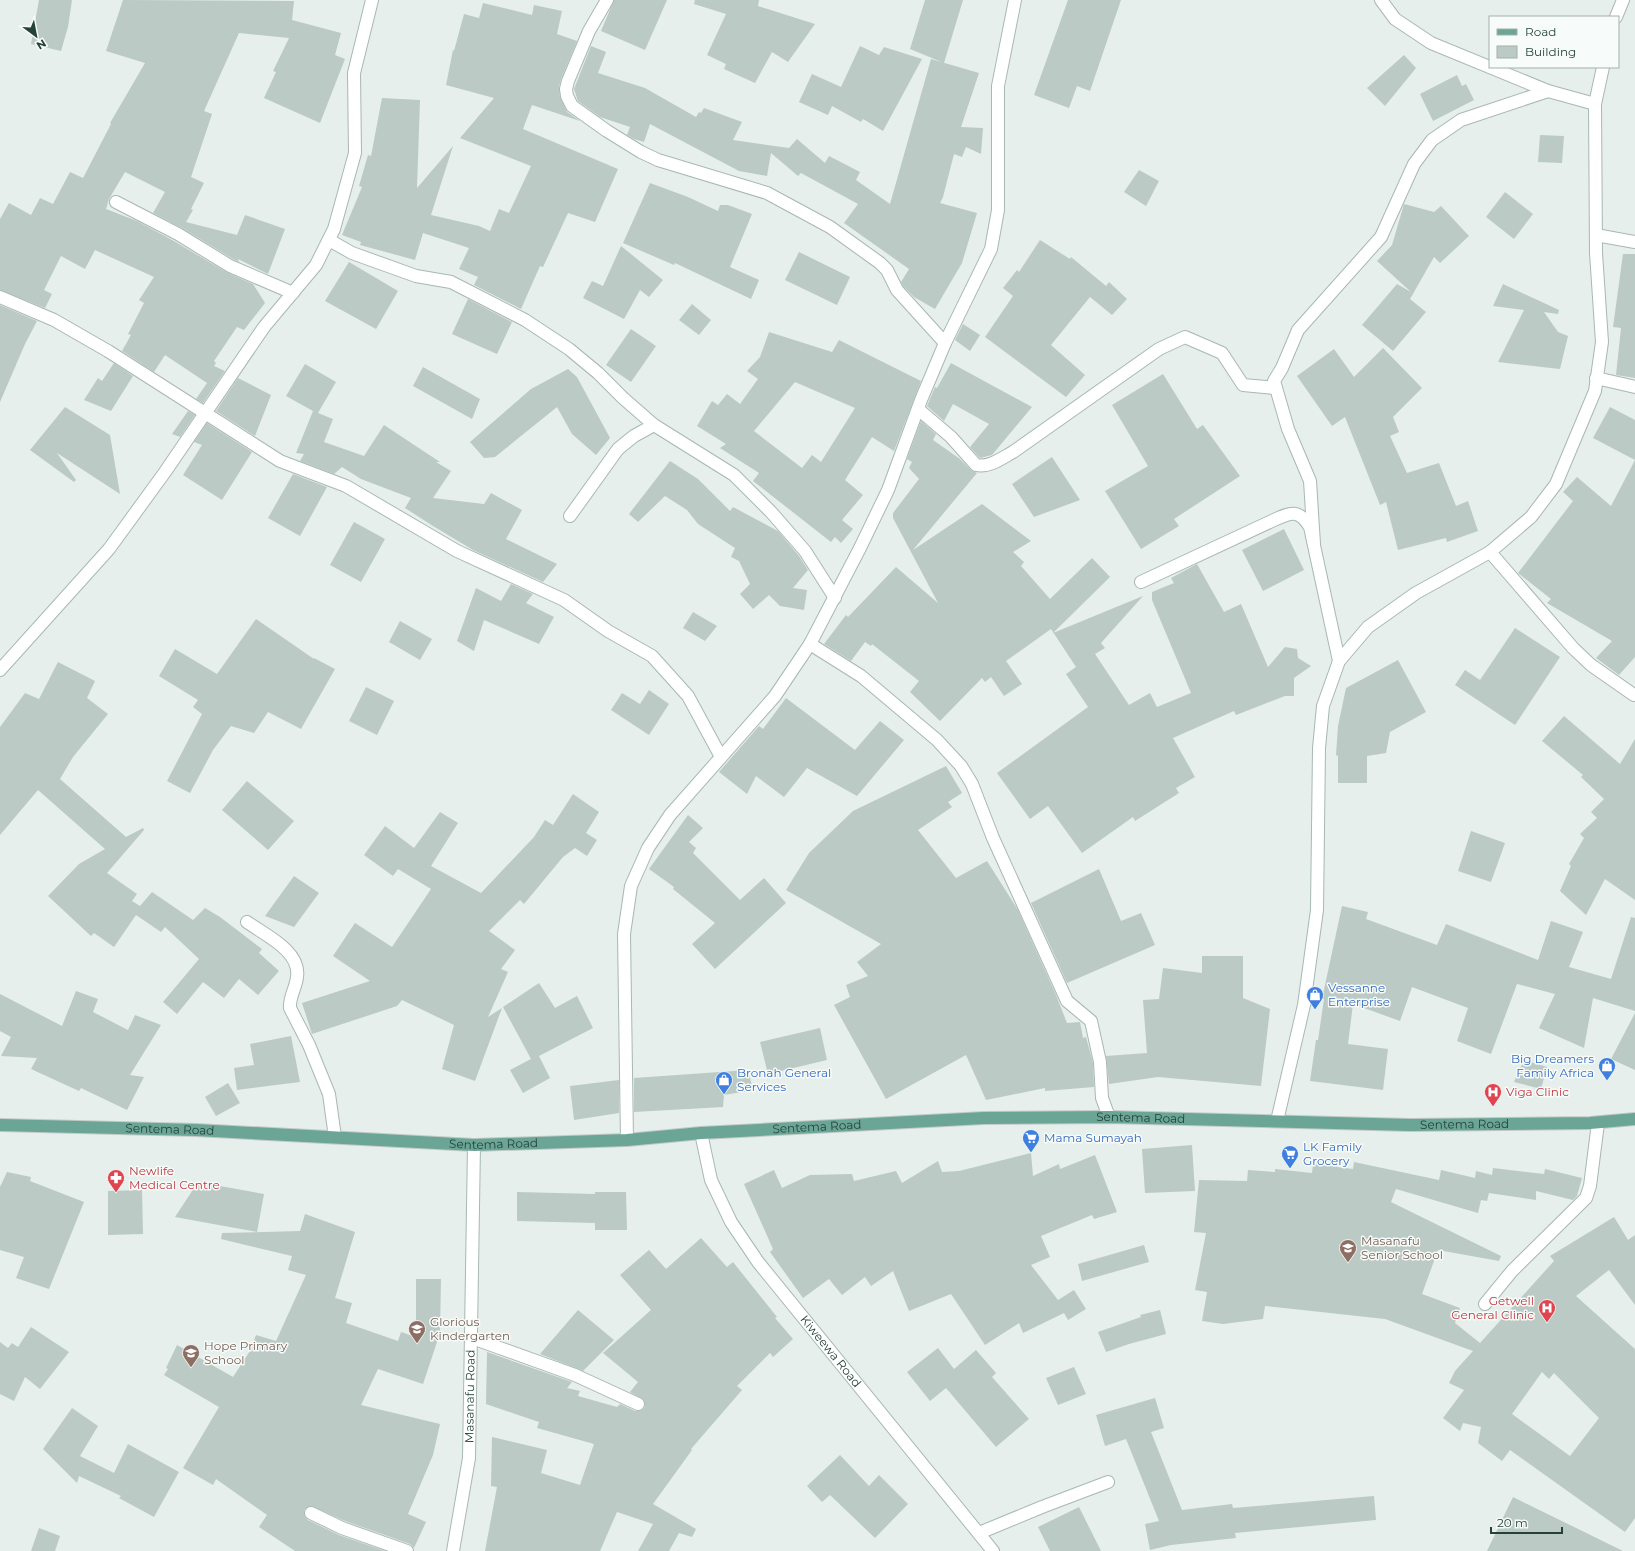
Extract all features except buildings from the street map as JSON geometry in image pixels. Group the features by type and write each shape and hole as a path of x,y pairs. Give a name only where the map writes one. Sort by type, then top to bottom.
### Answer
{"main road":[{"name":"Sentema Road","path":"0,1125 196,1130 474,1145 627,1140 701,1133 984,1118 1109,1118 1410,1125 1598,1123 1635,1119"}],"street":[{"path":"0,670 109,549 166,472 264,326 316,265 334,230 355,153 354,73 372,0"},
{"path":"607,0 589,31 568,81 566,89 567,96 572,106 607,131 641,152 658,160 767,193 830,227 880,263 887,270 897,290 945,343"},
{"path":"627,1140 624,934 631,886 648,848 670,815 774,696 810,644 835,598 888,490 918,409 945,343 991,249 998,210 998,86 1015,0"},
{"path":"1381,0 1395,19 1431,43 1489,67"},
{"path":"1616,16 1623,0"},
{"path":"1492,68 1548,91 1595,104"},
{"path":"1277,1121 1304,1005 1317,910 1319,748 1323,706 1339,661 1368,627 1416,593 1490,552 1531,517 1556,484 1595,391 1602,342 1596,235 1595,104 1603,68"},
{"path":"1314,544 1310,481 1288,429 1274,381 1282,368 1298,330 1380,237 1414,164 1432,140 1461,120 1504,104 1548,91"},
{"path":"116,202 178,234 230,266 293,293"},
{"path":"1596,235 1635,242"},
{"path":"329,240 352,253 416,276 451,282 525,320 569,349 598,373 623,398 654,425 734,475 805,551 835,598"},
{"path":"0,297 54,320 108,351 280,461 346,486 457,551 564,600 608,631 652,656 688,696 721,757"},
{"path":"918,409 952,437 976,465 980,466 989,465 1013,452 1159,349 1185,337 1222,353 1243,385 1276,388"},
{"path":"1596,378 1635,387"},
{"path":"570,516 618,449 634,436 654,425"},
{"path":"1141,582 1286,514 1295,513 1304,518 1310,527 1339,661"},
{"path":"1490,552 1573,648 1591,665 1634,694"},
{"path":"810,644 861,676 937,740 961,766 968,778 1016,891 1067,1001 1091,1021 1100,1062 1102,1098 1109,1118"},
{"path":"247,922 286,950 294,959 297,977 290,1002 290,1008 309,1046 329,1094 335,1137"},
{"path":"1485,1304 1512,1271 1586,1198 1590,1186 1598,1123"},
{"name":"Kiweewa Road","path":"701,1133 711,1180 731,1222 758,1262 993,1551"},
{"name":"Masanafu Road","path":"453,1551 469,1458 474,1145"},
{"path":"472,1338 575,1375 638,1404"},
{"path":"979,1533 1108,1482"},
{"path":"311,1513 342,1528 407,1551"}],"place":[{"name":"Vessanne Enterprise","path":"1315,1010"},
{"name":"Big Dreamers Family Africa","path":"1607,1081"},
{"name":"Bronah General Services","path":"724,1095"},
{"name":"Viga Clinic","path":"1493,1107"},
{"name":"Mama Sumayah","path":"1031,1153"},
{"name":"LK Family Grocery","path":"1290,1169"},
{"name":"Newlife Medical Centre","path":"116,1193"},
{"name":"Masanafu Senior School","path":"1348,1263"},
{"name":"Getwell General Clinic","path":"1547,1323"},
{"name":"Glorious Kindergarten","path":"417,1344"},
{"name":"Hope Primary School","path":"191,1368"}]}
